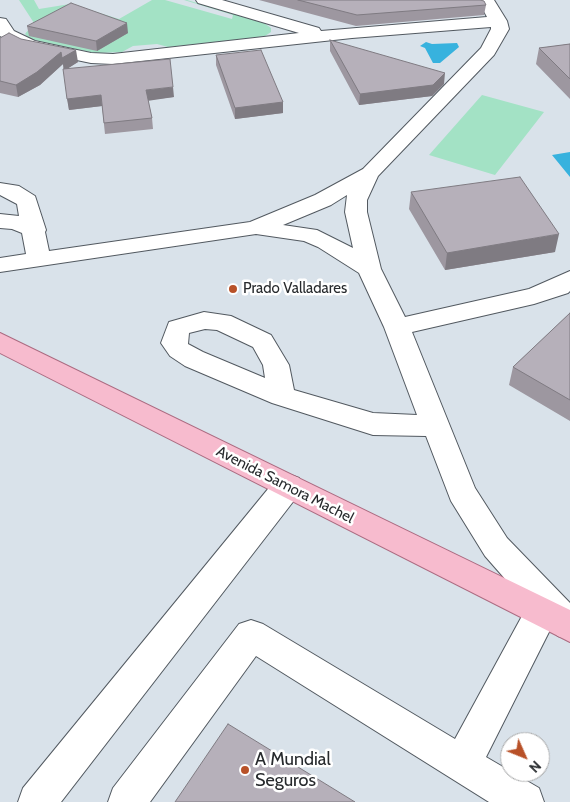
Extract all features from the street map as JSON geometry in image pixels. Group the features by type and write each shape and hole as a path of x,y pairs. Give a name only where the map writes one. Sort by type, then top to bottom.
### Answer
{"main road":[{"name":"Avenida Samora Machel","path":"0,342 560,622"}],"street":[{"path":"204,0 312,31 352,33"},
{"path":"462,764 560,622 496,547 462,493 434,426 397,327 369,269 356,212 356,200 360,188 370,173 488,51 500,29 498,21 486,0"},
{"path":"0,23 8,35 18,41 50,51 91,58 113,59 352,33 498,21"},
{"path":"267,42 275,40 282,34 282,26 278,22"},
{"path":"0,265 255,228 323,200 370,173"},
{"path":"0,206 10,192 27,201 35,230 39,260"},
{"path":"0,221 16,222 35,230"},
{"path":"255,228 309,235 326,242 369,269"},
{"path":"397,327 534,296 560,287 570,278"},
{"path":"282,396 373,424 434,426"},
{"path":"37,802 288,486"},
{"path":"127,802 251,635 525,802"}],"green space":[{"path":"19,0 34,0 39,9 70,4 119,19 152,0 165,0 232,19 233,15 184,0 187,0 264,23 271,28 271,32 265,36 251,38 168,47 157,44 133,46 122,52 95,53 30,39 25,34 34,23"},
{"path":"482,95 544,112 495,175 429,155"}],"water":[{"path":"426,42 432,44 457,43 459,47 440,63 433,63 425,48 420,46"},
{"path":"570,152 570,177 552,155"}],"building":[{"path":"298,0 480,0 484,1 486,5 357,15"},
{"path":"71,3 127,23 96,41 27,26"},
{"path":"9,33 21,39 76,50 62,58 61,52 37,72 16,85 0,81 0,38"},
{"path":"330,40 445,73 433,85 360,94"},
{"path":"570,44 570,79 539,48"},
{"path":"261,50 283,102 235,108 216,55"},
{"path":"170,59 173,87 146,90 152,118 104,123 101,95 67,99 63,69"},
{"path":"520,177 559,234 447,253 411,192"},
{"path":"570,313 570,400 513,367"},
{"name":"A Mundial Seguros","path":"228,724 355,802 175,802"}],"place":[{"name":"Prado Valladares","path":"233,289"},
{"name":"A Mundial Seguros","path":"245,770"}]}
